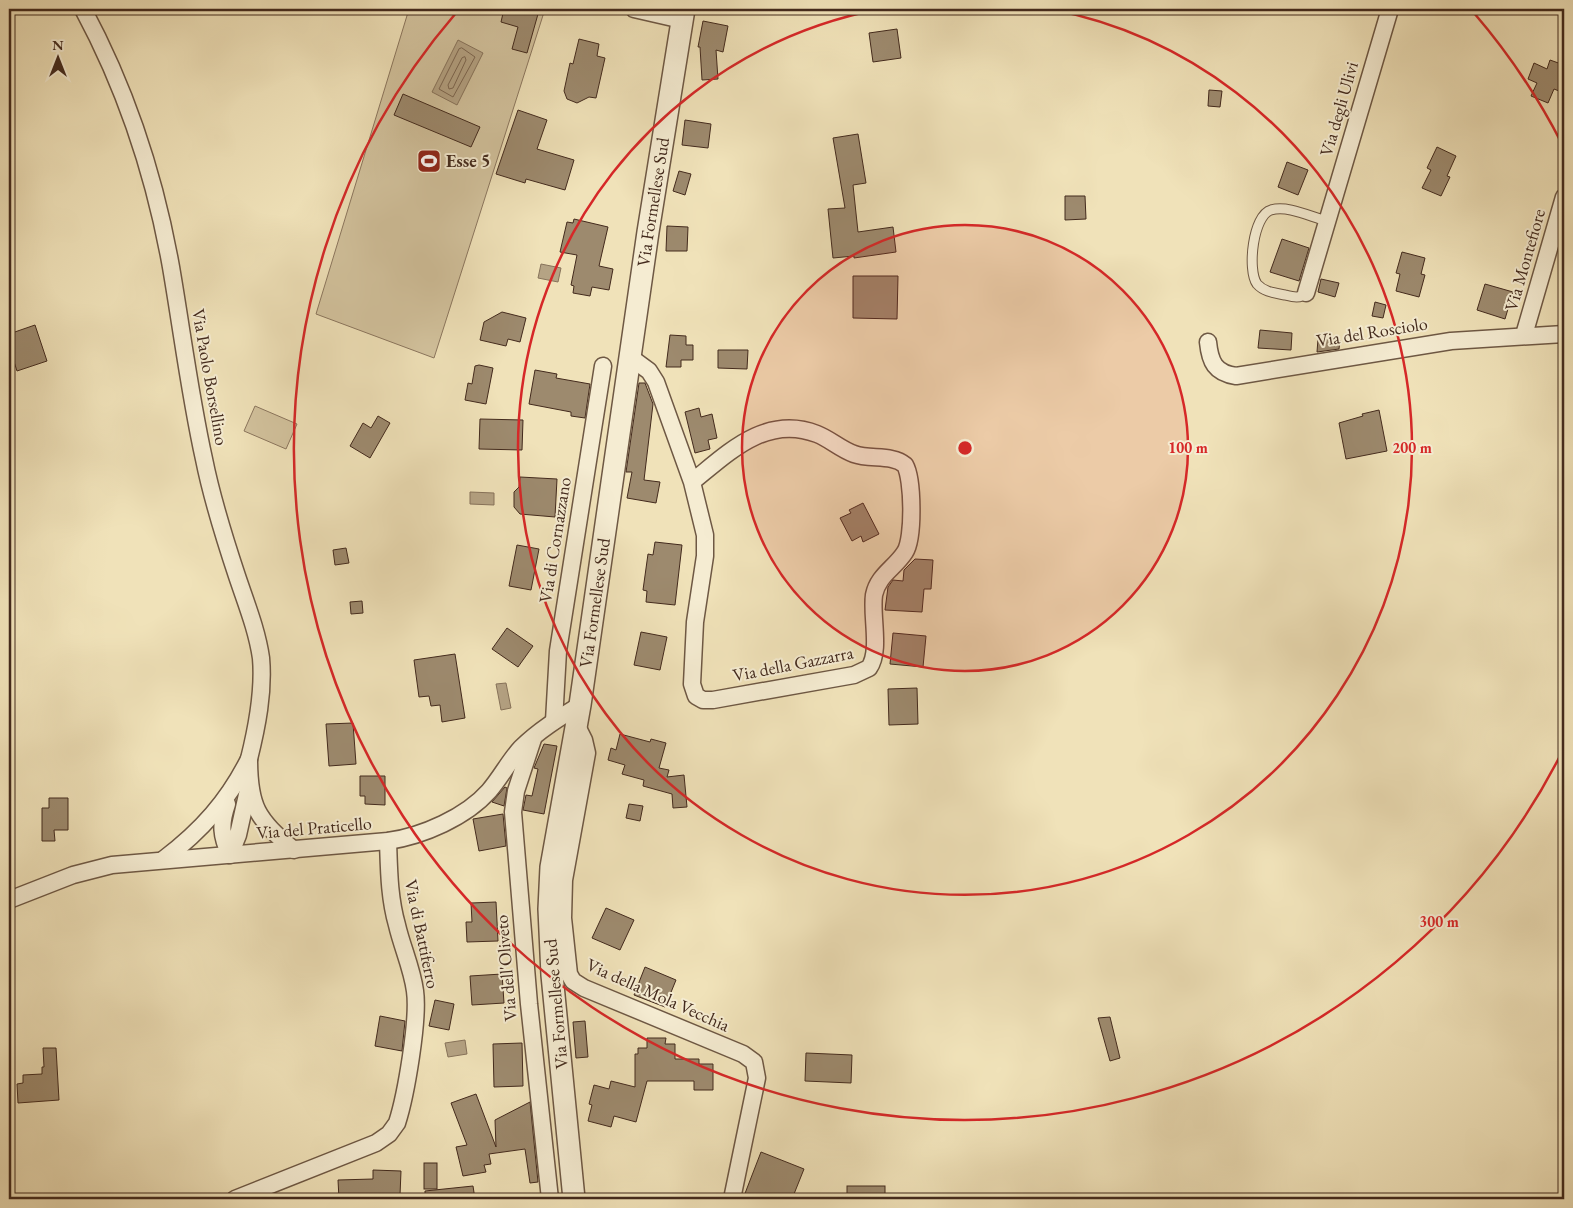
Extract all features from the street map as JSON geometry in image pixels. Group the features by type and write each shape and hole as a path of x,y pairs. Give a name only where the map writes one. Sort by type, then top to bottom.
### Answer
{"street":[{"name":"Via Paolo Borsellino","path":"83,9 127,104 148,166 171,265 204,463 256,636 261,660 261,687 249,759"},
{"path":"634,9 683,14"},
{"name":"Via degli Ulivi","path":"1306,293 1390,9"},
{"name":"Via Formellese Sud","path":"574,1199 552,975 549,900 554,849 578,715 630,357 683,14"},
{"name":"Via Montefiore","path":"1524,335 1564,197"},
{"name":"Via del Rosciolo","path":"1208,342 1214,366 1222,373 1236,376 1434,343 1524,335 1564,334"},
{"name":"Via della Gazzarra","path":"630,357 649,371 656,382 692,482 706,541 695,622 692,684 696,696 705,700 722,698 854,676 869,668 874,658 874,604 876,588 884,574 902,556 909,542 909,476 905,465 896,459 864,457 852,453 810,431 781,428 749,438 692,482"},
{"name":"Via di Cornazzano","path":"554,721 560,642 603,366"},
{"name":"Via del Praticello","path":"9,900 86,870 124,863 388,841 422,832 471,806 487,793 516,754 534,736 554,721 578,715"},
{"name":"Via della Mola Vecchia","path":"578,715 587,753 564,880 563,918 569,974 573,981 584,988 743,1054 754,1062 757,1078 732,1199"},
{"name":"Via dell'Oliveto","path":"534,736 516,791 513,812 529,1004 550,1199"},
{"path":"230,855 238,836 249,788 249,759"},
{"path":"164,860 206,824 232,790 249,759"},
{"path":"249,788 253,803 265,822 294,850"},
{"path":"230,855 222,836 221,828 232,790"},
{"name":"Via di Battiferro","path":"235,1199 376,1143 389,1134 397,1122 415,1025 416,1004 413,979 392,904 388,841"}],"lane":[{"name":"Via degli Ulivi","path":"1306,293 1296,297 1268,291 1260,286 1254,279 1251,263 1255,237 1264,214 1271,210 1292,211 1327,222"}],"shaded area":[{"name":"Esse 5","path":"409,9 545,9 434,358 316,314"},
{"path":"255,406 297,424 286,449 244,431"}],"water":[{"path":"458,40 483,53 457,105 432,92"},
{"path":"541,264 561,268 558,282 538,278"},
{"path":"470,492 494,493 494,505 470,504"},
{"path":"506,683 511,708 501,710 496,684"},
{"path":"465,1040 467,1054 448,1057 445,1043"}],"building":[{"path":"504,9 517,9 538,14 527,53 512,49 518,27 501,22"},
{"path":"703,21 728,26 723,52 716,50 718,79 702,80 700,47 698,47"},
{"path":"897,29 901,58 873,62 869,33"},
{"path":"579,39 599,44 597,56 605,58 596,98 589,97 577,103 567,99 564,91 570,63 573,64"},
{"path":"1550,60 1564,65 1564,93 1554,89 1548,103 1531,96 1537,83 1528,79 1534,63 1547,69"},
{"path":"1209,90 1222,91 1220,107 1208,106"},
{"path":"403,94 480,127 471,147 394,115"},
{"path":"518,110 547,120 537,149 574,160 565,190 526,179 525,183 496,174"},
{"path":"685,120 711,124 708,148 682,145"},
{"path":"858,134 866,183 853,185 858,232 893,227 896,252 854,258 854,256 833,258 828,209 845,208 833,138"},
{"path":"1437,147 1456,156 1447,176 1450,177 1441,196 1422,188 1431,170 1427,168"},
{"path":"1287,162 1308,170 1298,195 1278,187"},
{"path":"679,171 691,174 685,195 673,191"},
{"path":"1065,196 1085,196 1086,219 1065,220"},
{"path":"574,219 608,227 599,266 613,269 609,290 592,287 590,296 573,293 574,286 571,285 577,255 560,252 567,222 573,223"},
{"path":"667,226 688,227 687,251 666,251"},
{"path":"1282,239 1309,248 1299,281 1270,272"},
{"path":"1402,252 1425,258 1421,274 1425,275 1419,297 1396,291 1400,274 1396,273"},
{"path":"853,276 898,276 897,319 853,318"},
{"path":"1321,279 1339,283 1335,297 1318,292"},
{"path":"1485,284 1513,292 1505,319 1477,310"},
{"path":"1375,302 1386,305 1383,318 1372,316"},
{"path":"502,312 526,318 520,342 508,339 506,346 480,340 484,322"},
{"path":"35,325 47,361 17,371 9,346 9,334"},
{"path":"1260,330 1292,333 1291,350 1258,348"},
{"path":"670,335 686,336 686,345 693,345 693,360 681,360 681,367 666,367"},
{"path":"1318,339 1340,340 1339,349 1317,352"},
{"path":"718,350 748,350 747,369 718,368"},
{"path":"475,366 493,368 486,404 465,400 468,383 472,384"},
{"path":"535,370 557,374 556,378 590,384 585,418 571,416 571,412 529,404"},
{"path":"639,383 645,383 653,404 644,480 660,482 656,503 627,498 632,472 626,472"},
{"path":"699,408 701,417 712,414 717,438 708,440 710,449 695,453 685,412"},
{"path":"1379,410 1387,451 1346,459 1339,423"},
{"path":"378,416 390,423 370,458 350,446 363,423 371,428"},
{"path":"480,419 523,420 522,450 479,449"},
{"path":"520,477 557,479 555,517 520,514 514,507 514,492 519,487"},
{"path":"863,503 879,534 863,542 861,536 852,541 840,518 851,513 849,510"},
{"path":"655,542 682,545 675,605 646,602 647,591 643,590 648,554 653,555"},
{"path":"517,545 539,549 531,590 509,586"},
{"path":"346,548 349,563 335,565 333,550"},
{"path":"915,559 933,560 931,589 924,589 922,612 885,610 888,587 893,580 903,581 904,570"},
{"path":"362,601 363,613 351,614 350,602"},
{"path":"507,628 533,646 518,667 492,649"},
{"path":"641,632 667,637 660,670 634,665"},
{"path":"893,633 926,636 923,667 890,664"},
{"path":"455,654 465,718 442,722 440,705 431,706 429,696 419,697 414,660"},
{"path":"917,688 918,724 889,725 888,689"},
{"path":"353,723 356,764 329,766 326,724"},
{"path":"620,734 650,742 651,739 666,743 659,768 669,770 667,777 684,775 687,807 673,808 672,794 643,786 644,780 622,774 625,765 608,760 611,748 616,750"},
{"path":"544,744 557,746 544,814 523,810 526,795 532,796 538,769 534,768"},
{"path":"360,776 385,776 385,805 365,804 365,796 360,796"},
{"path":"505,787 507,788 504,806 492,802"},
{"path":"49,798 68,798 68,830 54,830 55,841 42,841 42,808 49,808"},
{"path":"629,804 643,806 640,821 626,818"},
{"path":"503,814 506,846 479,851 473,819"},
{"path":"496,902 498,941 467,942 466,922 472,922 471,903"},
{"path":"606,908 634,920 620,950 592,938"},
{"path":"645,967 676,980 665,1007 634,995"},
{"path":"502,974 504,1003 472,1005 470,976"},
{"path":"435,1000 454,1004 449,1030 429,1026"},
{"path":"380,1016 405,1021 402,1051 375,1046"},
{"path":"1110,1017 1120,1058 1110,1061 1098,1018"},
{"path":"585,1021 588,1057 576,1058 573,1022"},
{"path":"647,1038 666,1038 665,1044 675,1044 675,1059 699,1059 699,1064 713,1064 713,1090 694,1090 694,1081 647,1081 636,1122 614,1116 611,1127 588,1121 592,1105 589,1104 594,1085 609,1089 611,1081 635,1087 635,1054 638,1054 638,1048 647,1048"},
{"path":"522,1043 523,1086 494,1087 493,1044"},
{"path":"43,1048 56,1048 59,1100 18,1103 17,1084 23,1083 23,1075 42,1074 42,1067 44,1067"},
{"path":"806,1053 852,1055 851,1083 805,1081"},
{"path":"476,1094 496,1147 495,1120 530,1102 538,1182 530,1183 525,1149 489,1154 491,1164 484,1165 486,1172 463,1176 456,1147 467,1145 451,1103"},
{"path":"761,1152 804,1169 792,1199 752,1199 744,1196"},
{"path":"424,1163 437,1163 437,1189 424,1189"},
{"path":"373,1170 401,1171 400,1195 365,1195 365,1199 339,1199 338,1180 373,1179"},
{"path":"473,1186 475,1199 425,1199 425,1191"},
{"path":"847,1186 885,1186 885,1199 847,1199"}],"place":[{"name":"Esse 5","path":"429,161"}]}
